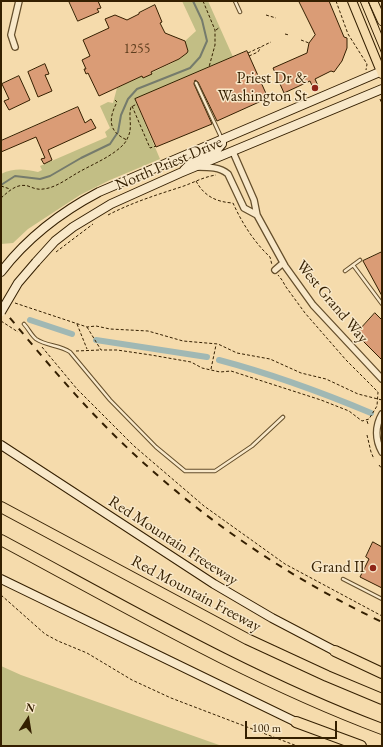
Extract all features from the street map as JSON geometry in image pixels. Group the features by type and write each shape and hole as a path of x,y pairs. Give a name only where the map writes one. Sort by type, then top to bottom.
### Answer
{"highway":[{"name":"Red Mountain Freeway","path":"1,506 247,639 382,699"},
{"path":"1,540 242,668 310,700 382,729"},
{"path":"336,650 382,673"},
{"path":"296,722 362,746"}],"main road":[{"path":"352,1 382,72"},
{"path":"374,1 382,21"},
{"name":"North Priest Drive","path":"1,272 23,246 54,220 90,196 108,187 382,72"},
{"name":"North Priest Drive","path":"1,312 18,283 55,241 92,214 180,173 234,152 382,89"},
{"path":"180,173 192,162 216,151 221,147 222,139"},
{"name":"Red Mountain Freeeway","path":"1,445 207,581 272,618 336,650"},
{"path":"1,579 296,722"}],"street":[{"path":"15,47 11,35 19,1"},
{"name":"West Grand Way","path":"234,152 254,200 257,215 283,263 313,305 382,379"},
{"name":"West Grand Way","path":"196,167 225,171 228,174 244,208 257,215"},
{"path":"275,270 283,263"},
{"path":"381,416 377,425 376,438 382,452"}],"lane":[{"path":"235,1 240,12"},
{"path":"196,83 222,139"},
{"path":"346,271 360,260"},
{"path":"353,265 381,302"},
{"path":"24,324 34,337 41,341 66,349 70,352 110,400 156,447 185,471 215,471 252,446 282,417"},
{"path":"343,579 382,599"}],"path":[{"path":"203,1 215,30 215,44 209,67"},
{"path":"336,1 348,34 367,64"},
{"path":"266,15 276,18"},
{"path":"215,30 220,27"},
{"path":"285,34 289,35"},
{"path":"301,40 309,43"},
{"path":"248,53 272,42"},
{"path":"249,56 258,52 262,46"},
{"path":"365,69 368,62"},
{"path":"115,100 117,102 112,113 112,126 117,134 127,140"},
{"path":"1,198 11,189 18,186 44,189 59,184 104,159 122,146 127,140 131,131 130,110 132,106 137,104"},
{"path":"132,106 150,148 156,146"},
{"path":"105,216 143,198 183,186 195,180 216,175"},
{"path":"195,180 200,188 209,197 218,201 233,203 239,217 263,252 271,257 275,270 305,313 346,360 378,392 377,408 368,420 368,424"},
{"path":"1,186 11,189"},
{"path":"56,251 96,222"},
{"path":"281,278 284,275"},
{"path":"13,302 87,327 96,326 110,329 148,331 183,341 216,344 237,353 270,359 301,373 326,379 358,394 382,400"},
{"path":"1,321 18,332"},
{"path":"77,324 87,350"},
{"path":"87,327 101,350"},
{"path":"34,337 78,390 134,446 204,506 285,564 382,616"},
{"path":"210,370 216,344"},
{"path":"70,352 87,350 124,351 182,360 220,372 231,371 299,392 349,411 360,420 368,420"},
{"path":"366,435 374,459"},
{"path":"379,465 382,469"},
{"path":"1,596 45,634 58,641 83,650 132,680 171,698 297,746"}],"shaded area":[{"path":"182,1 208,1 233,57 135,100 160,159 110,180 80,195 28,229 13,243 1,244 1,174 19,170 38,172 42,170 40,166 107,137 105,132 110,128 100,106 108,102 113,103 117,88 142,76 143,78 180,59 188,51 185,41 196,31"},
{"path":"1,666 21,675 222,746 1,746"}],"building":[{"path":"69,1 98,1 101,8 97,9 99,12 78,21"},
{"path":"299,1 329,1 344,37 347,38 347,48 342,61 334,72 331,71 315,79 319,88 314,90 310,81 284,93 273,68 307,53 309,43 315,35"},
{"path":"155,5 162,22 160,23 165,33 185,41 188,51 187,53 179,59 151,72 152,74 143,78 142,76 99,96 88,73 86,74 84,69 86,69 82,60 90,56 83,40 109,28 105,19 115,15 127,20"},
{"path":"247,51 268,98 217,121 198,82 195,80 194,84 212,124 156,147 135,99"},
{"path":"45,64 49,74 45,75 52,91 38,97 28,72"},
{"path":"19,76 30,100 9,110 4,101 9,99 2,84"},
{"path":"78,107 85,123 91,119 96,128 48,150 52,160 44,164 41,159 45,158 36,137 1,152 1,141"},
{"path":"382,252 382,296 363,261"},
{"path":"375,313 382,320 382,360 356,334"},
{"name":"Grand II","path":"373,542 382,547 382,588 360,577 369,559 366,557"}],"waterway":[{"path":"1,185 15,176 40,179 50,176 81,158 110,144 118,132 121,115 128,99 137,89 190,68 200,57 207,41 202,20 193,1"},
{"path":"30,320 72,334"},
{"path":"96,340 207,357"},
{"path":"219,360 296,384 371,413"}],"tram line":[{"path":"360,1 382,54"},
{"path":"368,1 382,35"}],"railway":[{"path":"1,307 99,420 135,455 192,504 252,548 284,568 382,622"}],"place":[{"name":"Priest Dr & Washington St","path":"315,88"},
{"name":"Grand II","path":"373,568"}]}
